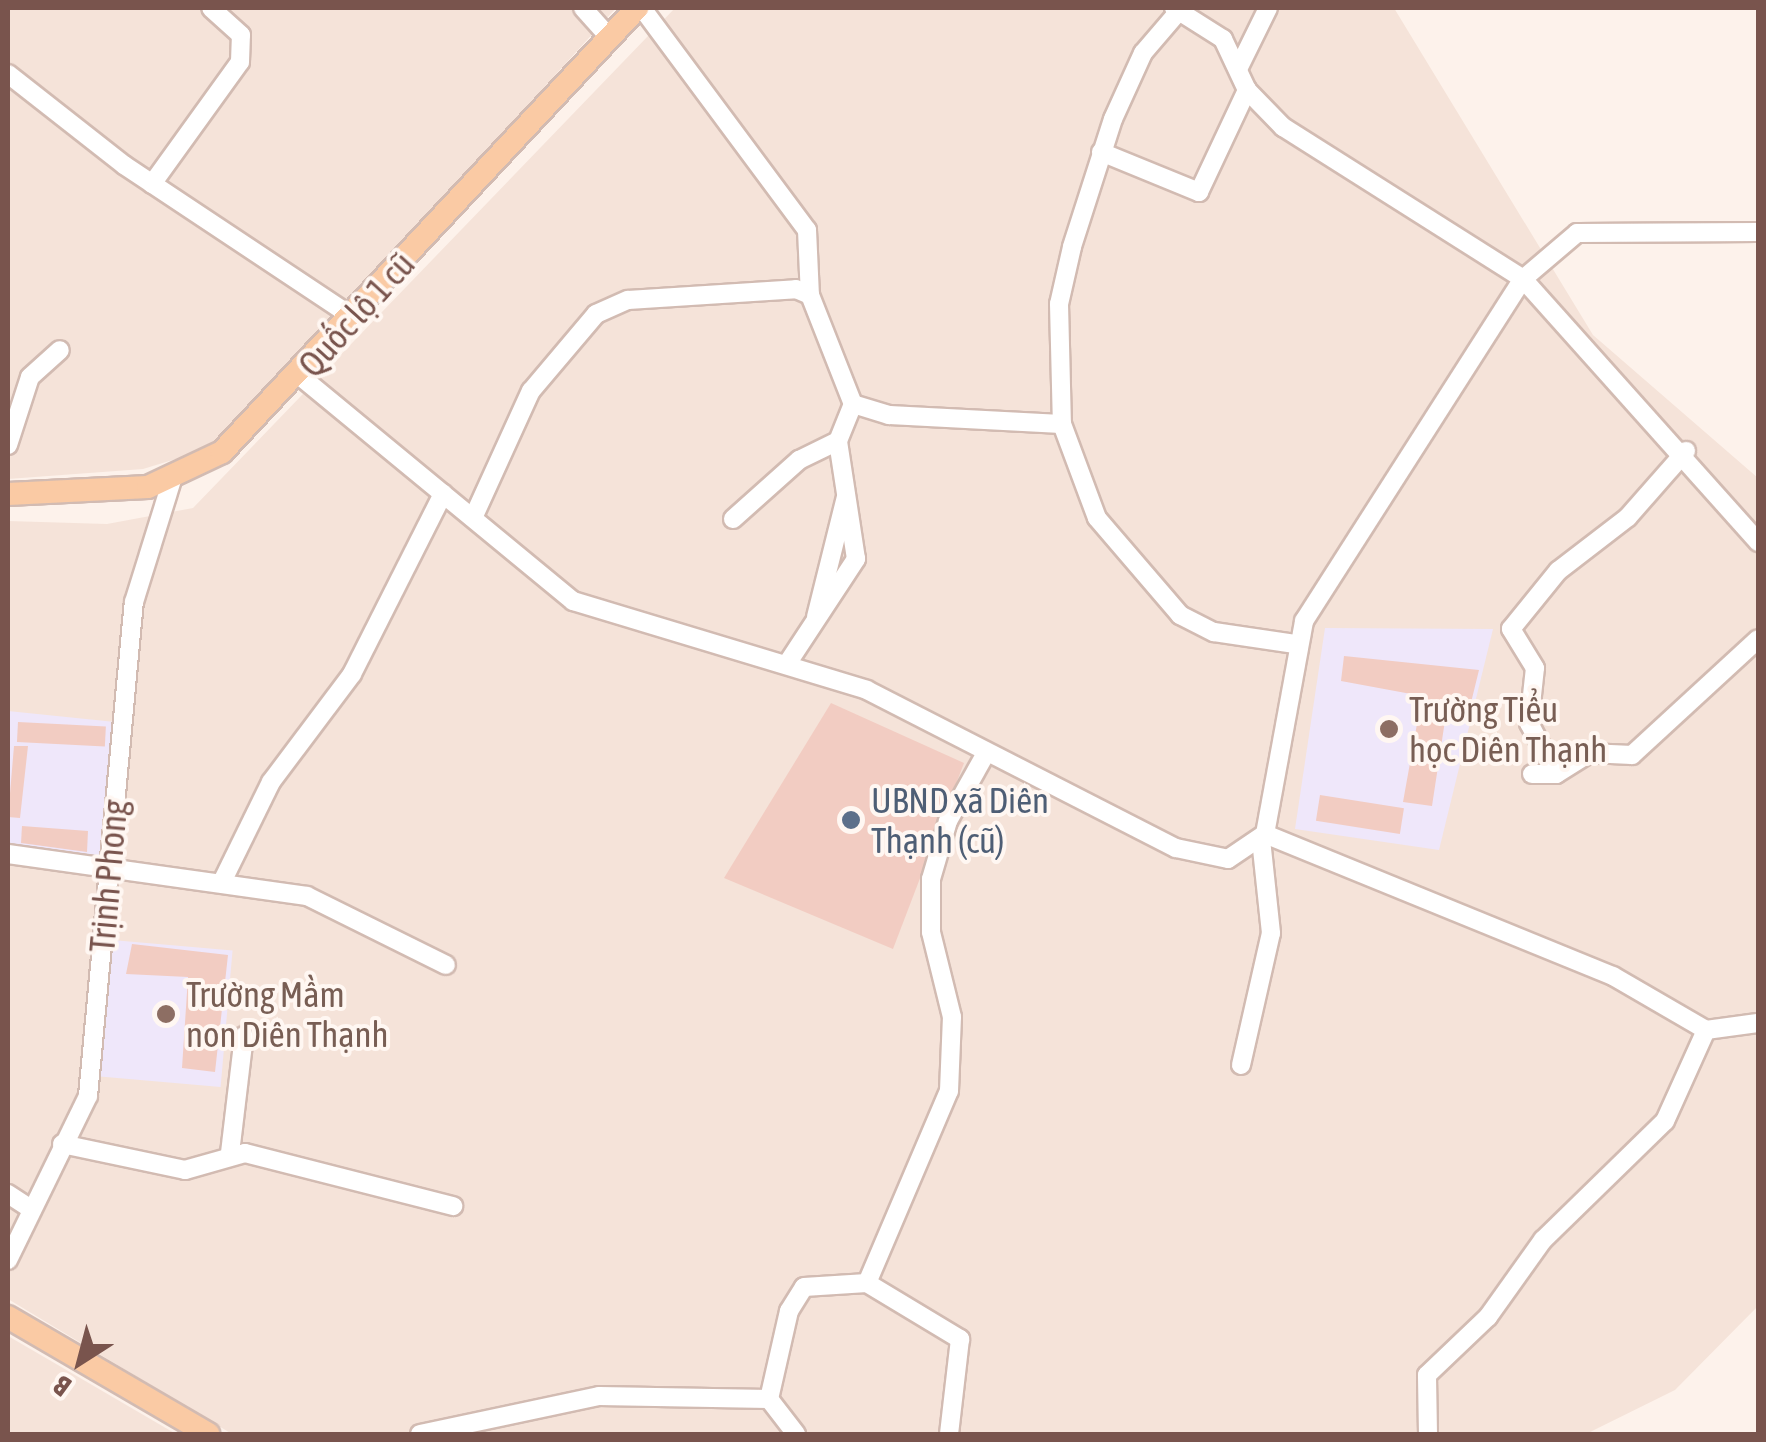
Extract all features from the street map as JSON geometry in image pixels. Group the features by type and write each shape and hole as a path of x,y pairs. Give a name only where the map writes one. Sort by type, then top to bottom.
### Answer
{"main road":[{"name":"Quốc lộ 1 cũ","path":"8,494 104,493 172,480 238,439 640,8"},
{"path":"8,1316 208,1434"}],"street":[{"path":"152,184 240,62 240,34 212,8"},
{"path":"583,8 609,37"},
{"path":"640,8 807,230 810,295 854,404 838,441 856,559 788,664"},
{"path":"1240,67 1268,8"},
{"path":"1295,644 1214,632 1180,615 1097,518 1062,424 1061,292 1102,152 1143,52 1176,9 1222,39 1240,67 1247,90 1283,128 1523,279 1686,451 1758,542"},
{"path":"8,74 152,184 353,316"},
{"path":"1102,152 1199,192 1247,90"},
{"path":"1241,1065 1271,933 1263,837 1295,644 1378,493 1523,279 1577,233 1758,232"},
{"path":"473,518 531,391 596,314 628,300 728,288 810,295"},
{"path":"8,445 30,377 60,350"},
{"path":"300,376 573,601 660,634 788,664 866,690 986,753 1204,858 1228,859 1263,837"},
{"path":"854,404 889,415 1062,424"},
{"path":"733,518 798,460 838,441"},
{"path":"1556,774 1529,723 1536,668 1511,630 1558,571 1628,517 1686,451"},
{"name":"Trịnh Phong","path":"8,1260 88,1096 134,602 172,480"},
{"path":"222,882 271,782 352,674 443,494"},
{"path":"816,617 847,495"},
{"path":"1532,774 1556,774 1588,753 1632,755 1758,640"},
{"path":"867,1284 949,1092 952,1017 932,932 931,879 948,821 986,753"},
{"path":"1263,837 1613,976 1706,1030 1758,1023"},
{"path":"8,854 307,896 446,964"},
{"path":"1428,1434 1427,1375 1488,1317 1543,1240 1665,1120 1706,1030"},
{"path":"62,1144 185,1170 212,1169 230,1153 244,1036"},
{"path":"230,1153 454,1206"},
{"path":"8,1194 31,1209"},
{"path":"769,1399 796,1297 820,1284 867,1284 960,1339 949,1434"},
{"path":"420,1434 495,1429 599,1396 769,1399"},
{"path":"769,1399 796,1434"}],"shaded area":[{"path":"8,8 616,8 259,402 202,451 143,469 8,479"},
{"path":"675,8 1394,8 1593,335 1758,478 1758,1306 1675,1390 1586,1434 232,1434 8,1299 8,521 107,524 193,508"},
{"name":"Trường Tiểu học Diên Thạnh","path":"1325,628 1493,629 1439,850 1295,829"},
{"path":"8,711 115,722 103,860 18,852 8,840"},
{"name":"Trường Mầm non Diên Thạnh","path":"112,940 233,951 221,1087 100,1076"},
{"path":"8,1336 63,1368 176,1434 8,1434"}],"building":[{"path":"1344,656 1479,670 1467,719 1446,714 1432,806 1403,802 1422,696 1341,681"},
{"name":"UBND xã Diên Thạnh (cũ)","path":"831,703 964,763 893,949 724,878"},
{"path":"18,722 106,727 105,747 17,742"},
{"path":"14,746 28,746 20,818 8,817"},
{"path":"1320,795 1404,808 1400,834 1316,821"},
{"path":"22,826 88,831 87,852 21,843"},
{"path":"132,944 228,955 215,1072 182,1068 188,977 126,974"}],"place":[{"name":"Trường Tiểu học Diên Thạnh","path":"1389,729"},
{"name":"UBND xã Diên Thạnh (cũ)","path":"851,820"},
{"name":"Trường Mầm non Diên Thạnh","path":"166,1014"}]}
